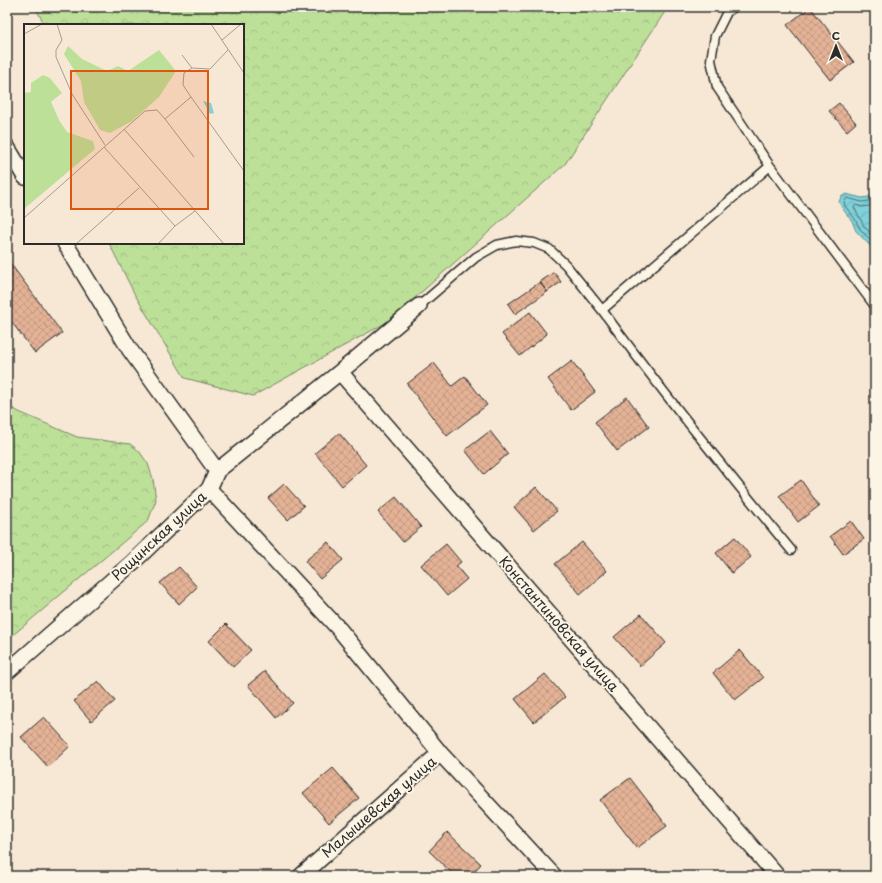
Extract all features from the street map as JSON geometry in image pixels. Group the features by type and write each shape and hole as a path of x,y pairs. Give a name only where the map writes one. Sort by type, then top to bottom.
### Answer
{"street":[{"path":"7,147 24,175"},
{"path":"66,244 130,350 217,471"},
{"name":"Рощинская улица","path":"7,672 132,563 209,489 217,471 419,306"},
{"name":"Константиновская улица","path":"340,372 777,876"},
{"path":"209,489 339,629 440,753 554,876"},
{"name":"Малышевская улица","path":"301,876 440,753"}],"lane":[{"path":"734,7 727,12 714,36 711,60 718,87 770,166 875,306"},
{"path":"602,310 770,166"},
{"path":"419,306 476,257 497,245 516,241 534,244 549,249 566,266 602,310 636,357 791,550"}],"green space":[{"path":"35,7 668,7 565,164 389,321 253,396 185,378 135,295 110,244 244,244 244,24 44,24"},
{"path":"7,405 19,412 77,437 130,444 139,451 148,464 153,479 156,500 148,521 7,640"}],"water":[{"path":"846,194 862,198 875,196 875,251 856,231 852,221 842,208 839,202 841,197"}],"building":[{"path":"810,7 854,62 830,80 787,25"},
{"path":"839,103 856,123 847,131 829,111"},
{"path":"7,259 62,333 35,353 7,316"},
{"path":"554,272 561,282 547,292 540,282"},
{"path":"540,282 547,292 515,314 508,304"},
{"path":"530,312 547,334 520,356 502,334"},
{"path":"572,361 595,392 571,410 548,379"},
{"path":"434,363 452,386 465,376 487,405 447,436 407,384"},
{"path":"627,397 649,427 617,451 595,422"},
{"path":"490,431 508,454 484,474 465,450"},
{"path":"339,433 366,465 342,486 315,453"},
{"path":"801,480 819,506 798,522 779,496"},
{"path":"284,484 304,506 288,520 268,498"},
{"path":"536,487 557,511 534,530 514,507"},
{"path":"396,497 421,527 403,542 378,512"},
{"path":"851,521 864,539 843,554 830,536"},
{"path":"735,537 751,557 732,573 716,553"},
{"path":"328,542 343,560 320,579 305,561"},
{"path":"582,542 607,571 580,594 555,564"},
{"path":"446,544 461,562 456,566 467,579 447,596 421,565"},
{"path":"179,567 197,587 179,604 160,583"},
{"path":"641,614 666,643 640,666 614,637"},
{"path":"226,624 251,650 233,667 209,641"},
{"path":"740,650 763,678 735,700 713,673"},
{"path":"265,671 293,703 276,718 248,685"},
{"path":"545,674 565,697 534,722 515,699"},
{"path":"98,681 115,701 91,721 74,701"},
{"path":"44,717 70,746 48,767 21,737"},
{"path":"333,768 359,798 329,823 303,793"},
{"path":"630,778 667,826 637,848 600,800"},
{"path":"447,832 481,864 470,876 455,876 429,851"}]}
